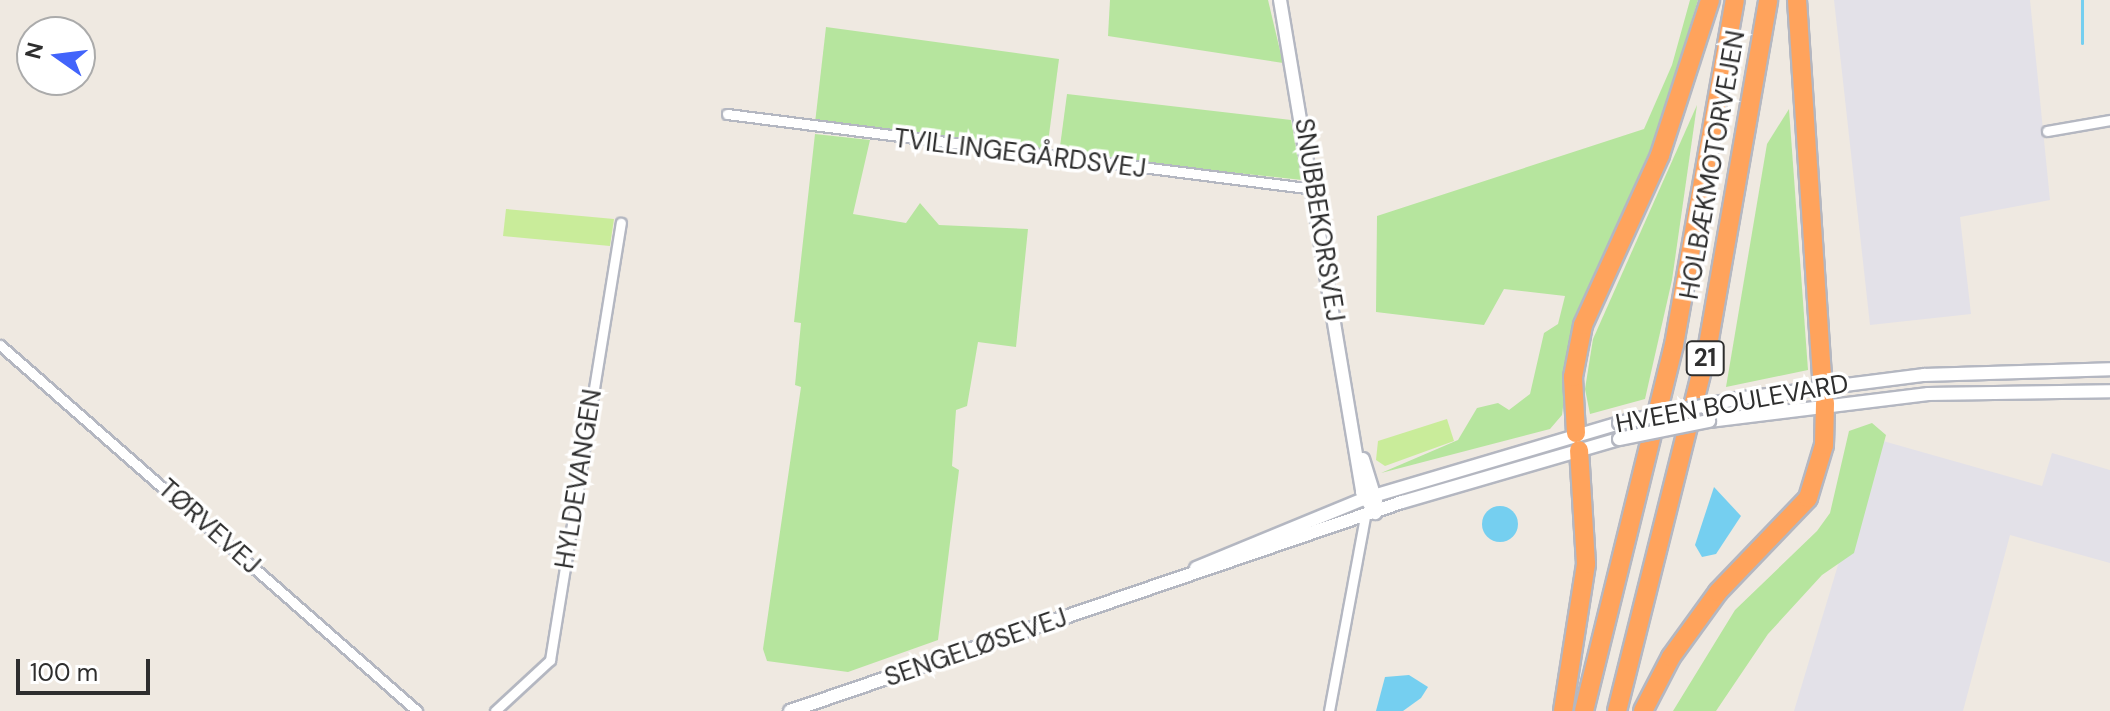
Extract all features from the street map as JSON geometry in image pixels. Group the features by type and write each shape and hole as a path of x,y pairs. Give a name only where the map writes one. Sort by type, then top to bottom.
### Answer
{"highway":[{"path":"1563,711 1586,564 1573,377 1583,325 1660,155 1710,0"},
{"name":"HOLBÆKMOTORVEJEN","path":"1584,711 1674,345 1735,0"},
{"name":"HOLBÆKMOTORVEJEN","path":"1617,711 1707,351 1768,0"},
{"path":"1643,711 1671,657 1718,592 1808,498 1824,445 1824,395 1797,0"}],"street":[{"name":"SNUBBEKORSVEJ","path":"1280,0 1356,441 1363,499"},
{"name":"TVILLINGEGÅRDSVEJ","path":"727,114 1314,189"},
{"path":"2047,131 2110,120"},
{"name":"HYLDEVANGEN","path":"495,711 550,660 621,223"},
{"name":"TØRVEVEJ","path":"0,345 417,711"},
{"name":"HVEEN BOULEVARD","path":"1363,499 1578,441 1619,439 1733,417 1824,395 1999,370 2110,369"},
{"name":"HVEEN BOULEVARD","path":"1370,514 1578,441 1619,423 1736,399 2110,391"},
{"name":"SNUBBEKORSVEJ","path":"1356,441 1377,494 1370,514"},
{"path":"1329,711 1370,514 1363,499"},
{"name":"SENGELØSEVEJ","path":"1161,585 1363,499"},
{"name":"SENGELØSEVEJ","path":"790,711 1370,514"}],"shaded area":[{"path":"1834,0 2030,0 2050,200 1960,217 1971,314 1870,325"},
{"path":"1876,439 2042,486 2052,453 2110,470 2110,563 2010,535 1963,711 1794,711"}],"green space":[{"path":"1110,0 1268,0 1283,63 1108,36"},
{"path":"1690,0 1698,0 1657,134 1573,327 1562,415 1550,429 1381,473 1458,440 1477,408 1498,403 1509,410 1530,394 1544,333 1558,324 1565,296 1504,289 1484,325 1376,312 1377,216 1644,129 1672,65"},
{"path":"826,27 1059,59 1047,150 815,123"},
{"path":"1067,94 1291,120 1302,180 1059,154"},
{"path":"1697,105 1672,280 1645,399 1590,414 1585,389 1593,339"},
{"path":"1789,109 1808,370 1726,387 1767,144"},
{"path":"815,134 870,140 853,214 906,223 920,203 939,225 1028,229 1016,347 978,342 967,406 956,410 952,466 959,470 938,640 848,672 767,661 763,649 801,387 795,385 801,323 794,322"},
{"path":"506,209 614,219 610,246 503,236"},
{"path":"1447,419 1454,441 1385,466 1376,460 1378,441"},
{"path":"1872,423 1886,435 1854,553 1822,575 1768,634 1716,711 1673,711 1735,610 1817,531 1830,513 1849,431"}],"water":[{"path":"1714,487 1741,516 1716,554 1702,557 1695,545"},
{"path":"1500,506 1513,511 1518,524 1513,537 1500,542 1487,537 1482,524 1487,511"},
{"path":"1409,675 1428,687 1421,698 1403,711 1376,711 1385,677"}],"waterway":[{"path":"2082,0 2082,43"}]}
